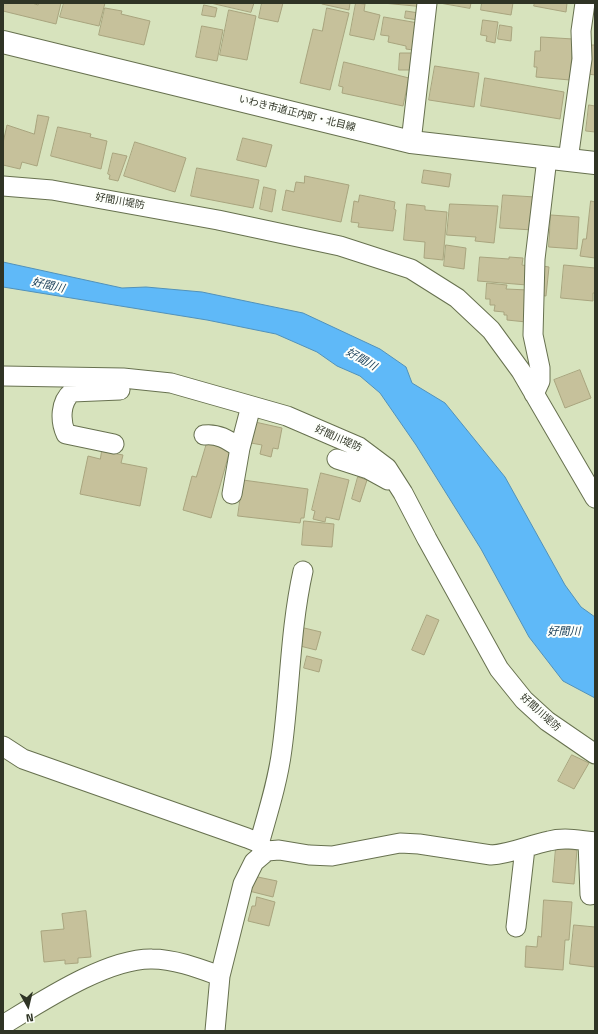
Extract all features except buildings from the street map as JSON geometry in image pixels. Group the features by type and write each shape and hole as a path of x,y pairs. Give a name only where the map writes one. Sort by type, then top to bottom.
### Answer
{"street":[{"path":"412,142 427,3"},
{"path":"534,394 540,381 540,368 532,335 535,259 557,159 582,59 581,31 585,3"},
{"name":"いわき市道正内町・北目線","path":"3,42 412,142 595,163"},
{"name":"好間川堤防","path":"3,186 52,190 218,220 340,246 411,269 457,298 491,330 521,371 595,498"},
{"name":"好間川堤防","path":"3,376 122,378 171,383 287,416 359,447 387,468 500,669 524,700 547,721 595,754"},
{"path":"114,444 66,434 63,426 63,403 67,396 72,392 144,388 154,381"},
{"path":"232,494 240,448 251,406"},
{"path":"204,435 213,434 240,448"},
{"path":"337,459 368,469 400,489"},
{"path":"215,1031 220,976 243,884 263,847 281,758 296,610 303,571"},
{"path":"3,746 23,760 263,847 309,855 332,856 400,843 419,844 491,855 502,855 550,840 576,840 592,842 590,895"},
{"path":"516,927 525,848"},
{"path":"3,1025 79,982 136,959 167,961 195,967 220,976"}],"water":[{"name":"好間川","path":"3,262 122,288 146,287 202,292 303,313 380,349 406,367 412,383 445,403 505,477 565,585 581,607 595,617 595,698 563,681 529,637 481,549 416,445 380,393 360,376 337,366 317,352 276,334 207,320 3,287"}]}
